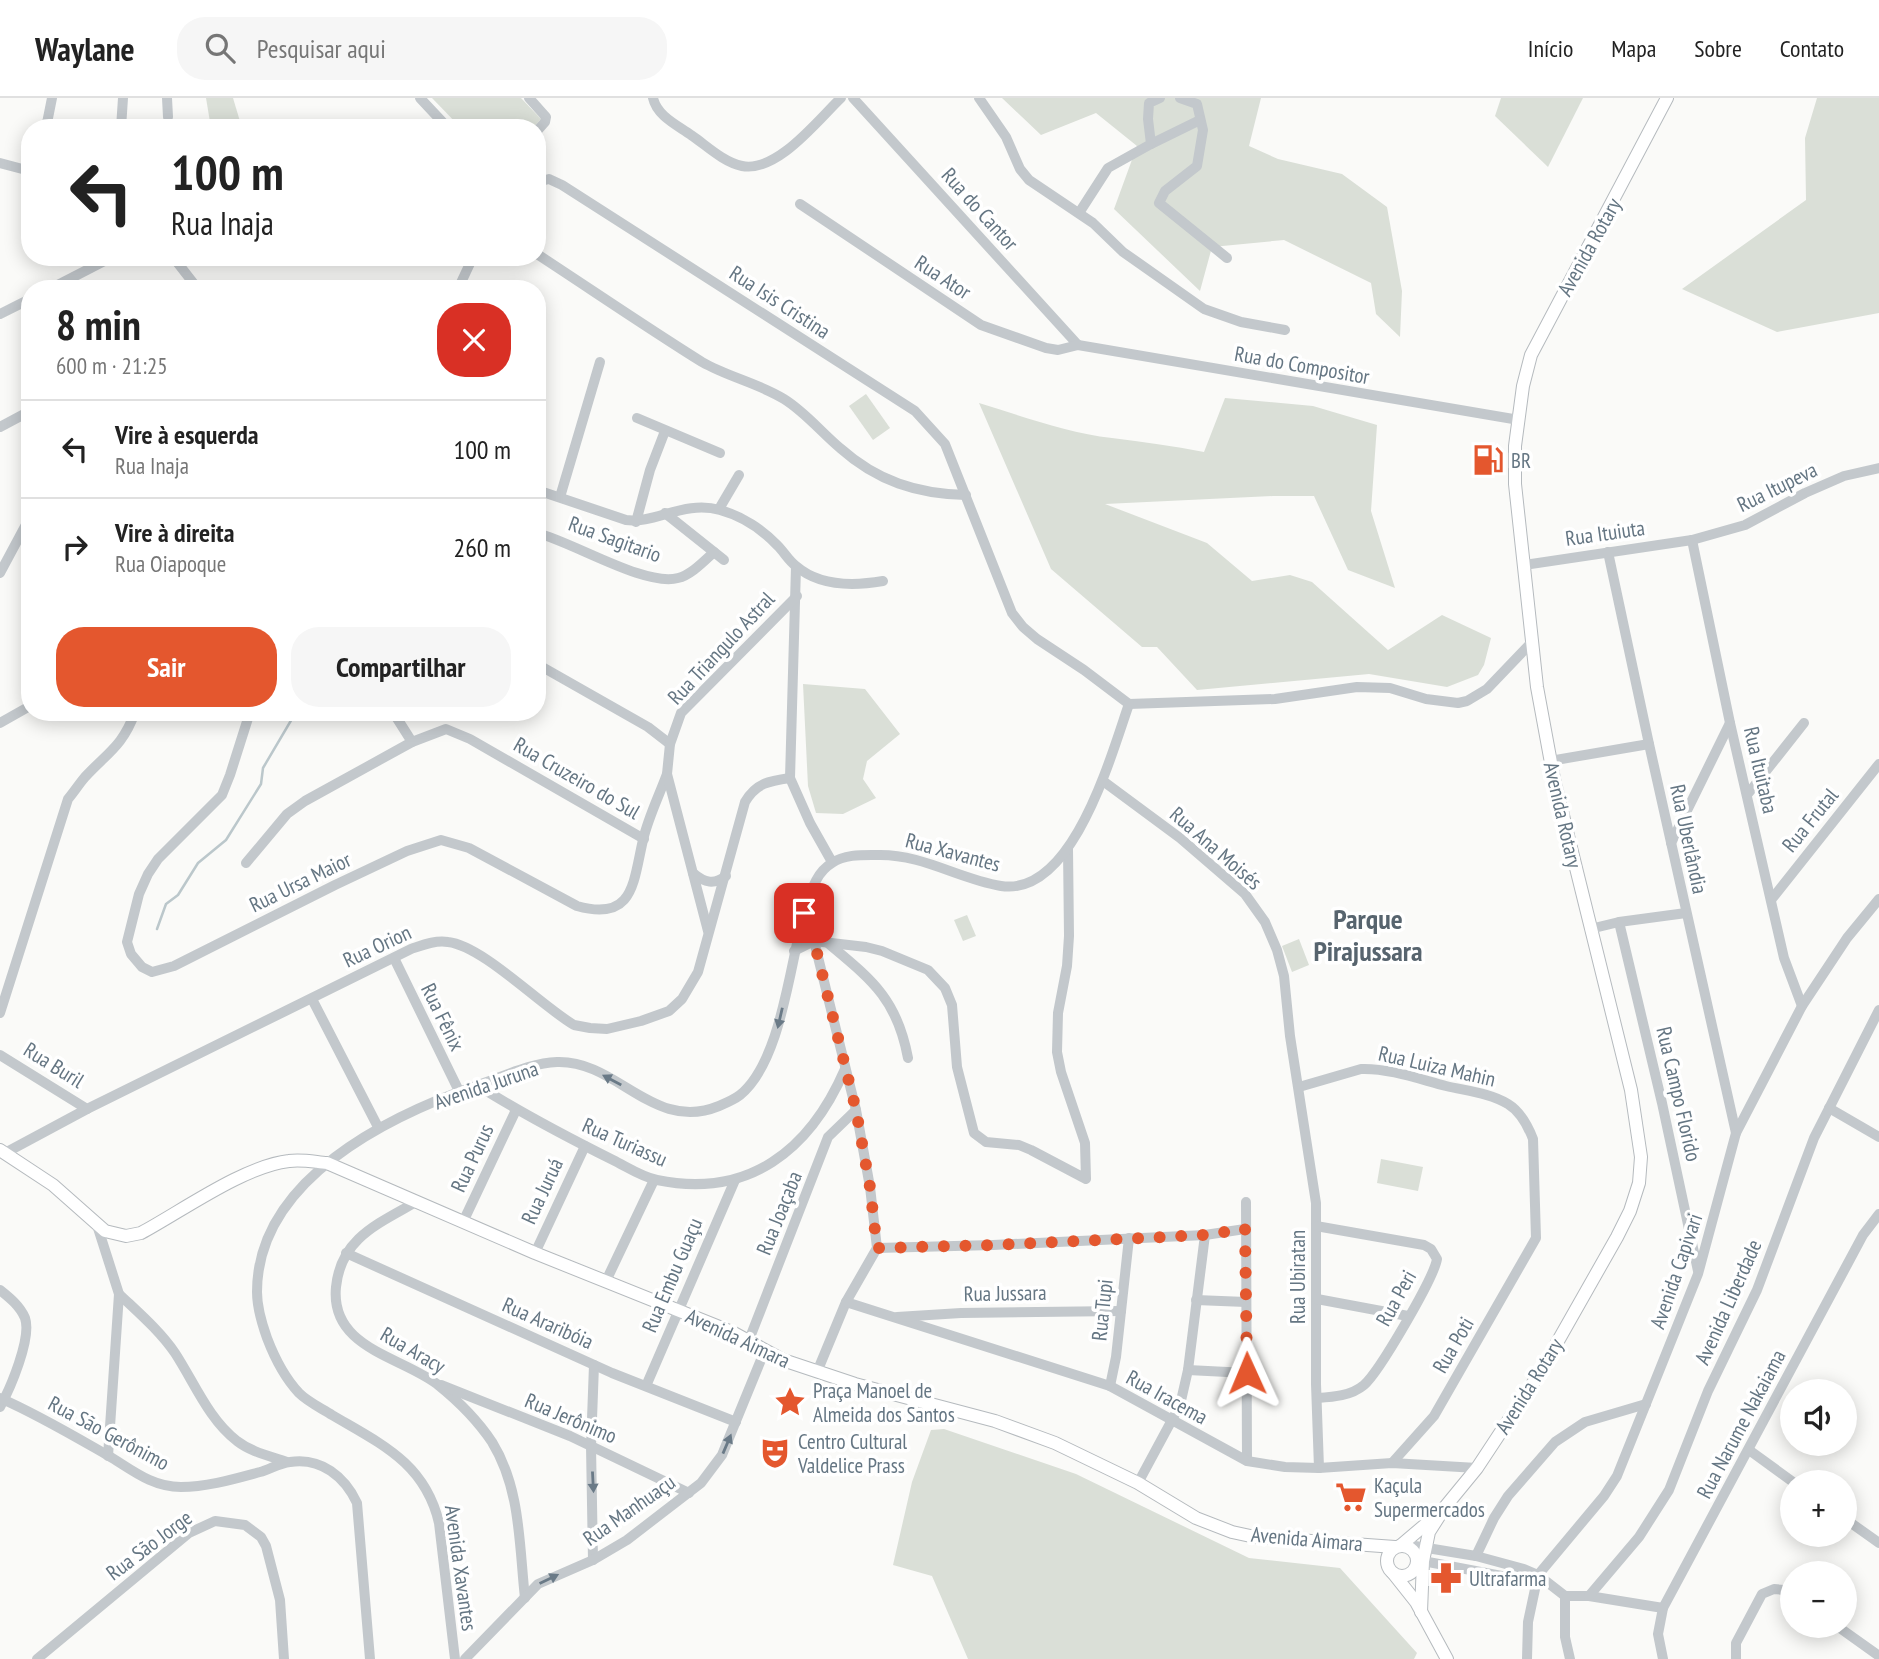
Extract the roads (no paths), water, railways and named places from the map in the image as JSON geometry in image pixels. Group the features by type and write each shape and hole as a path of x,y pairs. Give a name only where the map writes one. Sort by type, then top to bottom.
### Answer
{"main road":[{"name":"Avenida Rotary","path":"1421,1612 1424,1554 1429,1532 1445,1507 1477,1468 1542,1371 1618,1237 1639,1183 1641,1157 1631,1090 1590,929 1540,711 1519,533 1515,446 1523,386 1531,355 1667,98"},
{"path":"3,1151 53,1185 105,1231 126,1236 141,1233 225,1185 266,1166 290,1160 327,1163"},
{"name":"Avenida Aimara","path":"327,1163 535,1253 748,1340 783,1360 817,1372 995,1421 1055,1443 1138,1483 1196,1518 1232,1532 1255,1537 1401,1547"},
{"name":"Avenida Rotary","path":"1401,1547 1445,1507"},
{"path":"1352,1543 1364,1548 1391,1571 1416,1602 1447,1659"},
{"path":"1401,1547 1416,1556 1416,1566 1406,1575 1391,1571 1387,1559 1401,1547"}],"street":[{"path":"48,119 52,98"},
{"path":"122,119 123,98"},
{"path":"167,98 168,117"},
{"path":"420,98 440,119"},
{"path":"529,98 546,119"},
{"path":"653,98 654,104 663,115 720,155 739,165 755,167 786,152 841,98"},
{"name":"Rua do Cantor","path":"853,98 1078,345"},
{"path":"979,98 1006,137 1020,169 1029,180 1093,223 1123,252 1204,309 1241,322 1285,330"},
{"path":"1152,145 1148,119 1149,103 1160,98"},
{"path":"1181,98 1197,104 1203,130 1198,166 1165,191 1159,203 1227,258"},
{"path":"1079,213 1108,168 1200,120"},
{"path":"0,163 21,169"},
{"name":"Rua Isis Cristina","path":"546,180 562,185 915,411 945,444 1012,613 1023,627 1129,704"},
{"name":"Rua Ator","path":"800,204 981,325 1046,348 1058,350 1078,345"},
{"path":"546,260 703,362 784,399 800,410 841,450 874,472 912,489 936,495 966,495"},
{"path":"67,280 95,266"},
{"path":"180,266 191,280"},
{"path":"0,314 21,304"},
{"name":"Rua do Compositor","path":"1078,345 1519,420"},
{"path":"561,497 600,362"},
{"path":"0,427 21,416"},
{"path":"637,418 720,453"},
{"path":"636,522 650,470 665,431"},
{"name":"Rua Itupeva","path":"1692,540 1745,525 1805,493 1844,477 1879,468"},
{"path":"719,509 738,475"},
{"path":"546,493 636,522 686,508 719,509 761,530 796,567 812,576 844,585 883,582"},
{"path":"665,513 724,560"},
{"path":"0,573 21,532"},
{"name":"Rua Sagitario","path":"546,536 648,577 678,578 714,552"},
{"name":"Rua Ituiuta","path":"1524,565 1692,540"},
{"name":"Rua Ituitaba","path":"1692,540 1730,723 1784,958 1802,1006"},
{"name":"Rua Uberlândia","path":"1608,552 1648,744 1736,1133"},
{"path":"796,567 790,778 810,823 832,862 820,873 813,885 804,913 814,941 856,1110 870,1187 877,1248 846,1302 817,1372"},
{"name":"Rua Triangulo Astral","path":"708,930 667,774 670,744 681,713 797,596"},
{"path":"794,951 814,941 866,947 882,950 928,970 946,988 952,1005 957,1067 974,1132 986,1142 1019,1145 1031,1150 1086,1179 1085,1143 1060,1072 1057,1052 1058,1013 1067,966 1069,936 1068,849 1103,781 1129,704 1275,699 1357,687 1383,687 1437,702 1458,703 1467,701 1487,689 1532,642"},
{"path":"546,669 648,727 670,744"},
{"path":"0,723 21,711"},
{"path":"0,1013 68,799 85,777 112,752 132,721"},
{"name":"Rua Ursa Maior","path":"247,721 222,794 158,859 139,894 127,942 131,954 142,967 152,972 174,966 407,851 441,840 469,848 577,906 595,911 610,909 620,904 631,890 637,874 643,839 667,774"},
{"path":"399,721 412,742"},
{"path":"1671,843 1730,723"},
{"path":"1747,795 1804,723"},
{"name":"Rua Cruzeiro do Sul","path":"246,863 287,814 305,801 412,742 446,729 455,731 643,839"},
{"path":"1550,761 1648,744"},
{"name":"Rua Frutal","path":"1771,900 1879,764"},
{"name":"Rua Orion","path":"3,1151 411,949 431,942 446,941 472,950 574,1025 607,1029 669,1011 682,999 698,972 745,802 752,789 765,781 790,778"},
{"name":"Rua Ana Moisés","path":"1103,781 1180,838 1245,894 1265,922 1284,976 1290,1037 1299,1087"},
{"name":"Rua Xavantes","path":"832,862 846,857 891,855 914,858 1001,886 1019,886 1038,878 1068,849"},
{"path":"693,873 705,882 712,883 726,876"},
{"name":"Avenida Capivari","path":"1527,1659 1528,1622 1539,1580 1617,1476 1698,1274 1736,1133 1802,1006 1847,938 1879,899"},
{"name":"Avenida Juruna","path":"327,1163 378,1127 459,1091 538,1065 558,1062 588,1068 669,1111 685,1113 716,1107 740,1095 756,1077 776,1032 804,913"},
{"path":"1590,929 1619,922 1686,913"},
{"name":"Rua Campo Florido","path":"1619,922 1698,1274"},
{"path":"829,944 875,983 897,1021 905,1040 908,1058"},
{"name":"Rua Fênix","path":"394,958 459,1091"},
{"path":"312,999 378,1127"},
{"name":"Avenida Liberdade","path":"1589,1596 1639,1537 1669,1489 1708,1391 1757,1290 1805,1161 1879,1010"},
{"name":"Rua Buril","path":"0,1055 87,1109"},
{"name":"Rua Turiassu","path":"477,1085 516,1110 654,1180 680,1183 734,1180 775,1160 811,1129 832,1098 845,1069"},
{"name":"Rua Luiza Mahin","path":"1299,1087 1353,1071 1371,1069 1481,1093 1512,1106 1529,1127 1533,1139 1536,1238"},
{"name":"Rua Ubiratan","path":"1299,1087 1316,1203 1319,1468"},
{"path":"1829,1108 1879,1137"},
{"name":"Rua Purus","path":"463,1222 516,1110"},
{"name":"Rua Joaçaba","path":"748,1340 828,1137 856,1110"},
{"path":"811,1129 828,1137"},
{"name":"Rua Juruá","path":"535,1253 585,1146"},
{"name":"Avenida Xavantes","path":"327,1163 292,1198 275,1222 266,1244 259,1269 257,1296 263,1327 275,1359 301,1395 396,1455 412,1467 423,1481 434,1502 439,1523 455,1659"},
{"path":"606,1282 654,1180"},
{"name":"Rua Embu Guaçu","path":"646,1386 734,1180"},
{"path":"346,1253 362,1235 416,1202"},
{"path":"1246,1202 1247,1461"},
{"name":"Rua Narume Nakaiama","path":"1663,1659 1658,1634 1662,1608 1863,1236 1879,1214"},
{"path":"97,1225 119,1294 108,1456"},
{"name":"Rua Peri","path":"1317,1226 1415,1243 1431,1249 1437,1259 1382,1363 1363,1386 1344,1395 1317,1398"},
{"path":"877,1248 1205,1235 1245,1229"},
{"path":"1138,1483 1180,1405 1188,1370 1205,1235"},
{"name":"Rua Tupi","path":"1110,1387 1129,1238"},
{"name":"Rua Poti","path":"1392,1463 1434,1416 1536,1238"},
{"name":"Rua Araribóia","path":"346,1253 594,1365 736,1422"},
{"name":"Rua Aracy","path":"346,1253 341,1262 335,1297 338,1313 348,1329 360,1341 384,1356 435,1383 491,1440 504,1463 518,1516 525,1598"},
{"path":"0,1290 19,1307 26,1320 27,1334 1,1402"},
{"path":"119,1294 155,1328 173,1351 216,1420 247,1448 287,1462"},
{"path":"1317,1299 1408,1316"},
{"path":"1196,1300 1245,1301"},
{"name":"Rua Iracema","path":"846,1302 1110,1387 1247,1461 1285,1467 1319,1468 1392,1463 1477,1468"},
{"name":"Rua Jussara","path":"890,1317 961,1313 1121,1311"},
{"path":"958,1338 961,1313"},
{"name":"Rua Manhuaçu","path":"465,1659 525,1598 549,1578 593,1560 627,1540 689,1493 713,1469 736,1422 765,1350"},
{"path":"593,1560 591,1446 594,1365"},
{"path":"1188,1370 1247,1373"},
{"name":"Rua Jerônimo","path":"435,1383 591,1446 689,1493"},
{"name":"Rua São Gerônimo","path":"1,1402 108,1456 152,1482 167,1486 203,1486 260,1472 287,1462 310,1463 337,1474 349,1487 357,1503 370,1659"},
{"path":"1476,1556 1508,1496 1555,1442 1585,1422 1646,1404"},
{"path":"247,1448 260,1472"},
{"path":"1749,1450 1780,1473"},
{"name":"Rua São Jorge","path":"37,1659 189,1533 215,1521 245,1525 261,1537 266,1546 280,1600 284,1659"},
{"path":"1857,1527 1879,1543"},
{"path":"1401,1547 1539,1580"},
{"path":"1424,1554 1476,1556 1539,1580 1565,1595 1589,1596 1662,1608"},
{"path":"1736,1659 1736,1643 1762,1594 1774,1589 1780,1591"},
{"path":"1565,1595 1565,1637 1570,1659"},
{"path":"1853,1638 1879,1657"}],"waterway":[{"path":"157,929 166,904 178,895 198,863 226,840 261,784 263,768 291,721"}],"place":[{"name":"BR","path":"1488,460"},
{"name":"Praça Manoel de Almeida dos Santos","path":"790,1402"},
{"name":"Centro Cultural Valdelice Prass","path":"775,1453"},
{"name":"Kaçula Supermercados","path":"1351,1497"},
{"name":"Ultrafarma","path":"1446,1578"}],"district":[{"name":"Parque Pirajussara","path":"1368,934"}]}
